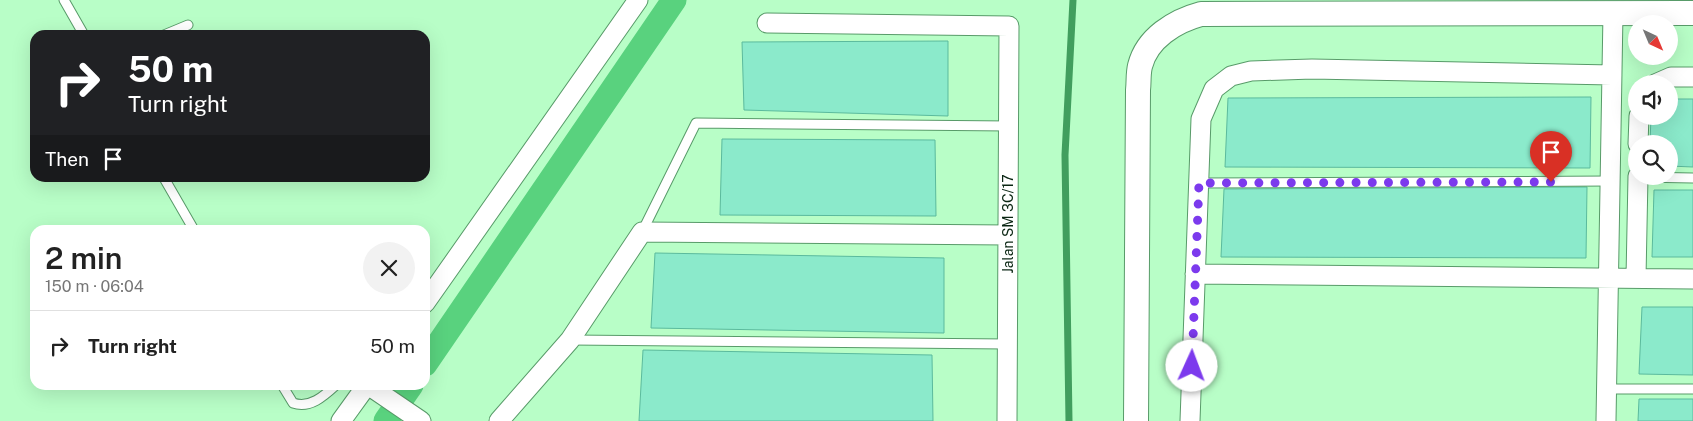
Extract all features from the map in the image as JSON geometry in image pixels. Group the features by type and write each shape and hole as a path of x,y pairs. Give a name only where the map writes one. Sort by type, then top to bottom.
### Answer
{"street":[{"path":"430,296 638,0"},
{"path":"1136,421 1138,90 1140,65 1149,48 1164,30 1183,19 1200,14 1439,6 1613,13 1693,13"},
{"path":"1606,421 1613,13"},
{"name":"Jalan SM 3C/17","path":"767,23 1009,26 1007,421"},
{"path":"1190,421 1201,119 1214,89 1231,76 1251,71 1312,69 1612,75"},
{"path":"1678,77 1693,77"},
{"path":"1636,278 1638,185"},
{"path":"499,421 570,340 642,232 1008,235"},
{"path":"1196,274 1693,279"},
{"path":"341,421 372,390"},
{"path":"374,390 420,421"}],"lane":[{"path":"64,0 81,30"},
{"path":"176,30 188,25"},
{"path":"642,232 696,123 1009,126"},
{"path":"1678,178 1693,178"},
{"path":"1199,183 1610,181"},
{"path":"166,182 191,225"},
{"path":"570,340 1008,344"},
{"path":"1607,389 1693,389"},
{"path":"285,390 293,404 299,406 311,404 329,390"}],"building":[{"path":"948,41 948,116 744,110 742,42"},
{"path":"1591,97 1590,168 1225,167 1228,98"},
{"path":"1678,99 1693,99 1693,167 1678,166 1678,135 1650,135 1651,125 1678,125"},
{"path":"722,139 935,140 936,216 720,215"},
{"path":"1587,187 1586,258 1221,257 1224,189"},
{"path":"1654,190 1693,190 1693,257 1652,257"},
{"path":"655,253 944,258 944,333 651,328"},
{"path":"1642,307 1693,307 1693,375 1639,374"},
{"path":"643,350 932,355 933,421 639,421"},
{"path":"1639,399 1693,399 1693,421 1638,421"}],"waterway":[{"path":"430,357 674,0"},
{"path":"1069,421 1065,155 1073,0"},
{"path":"386,421 408,390"}],"route":[{"path":"1192,366 1199,183 1551,182"}]}
